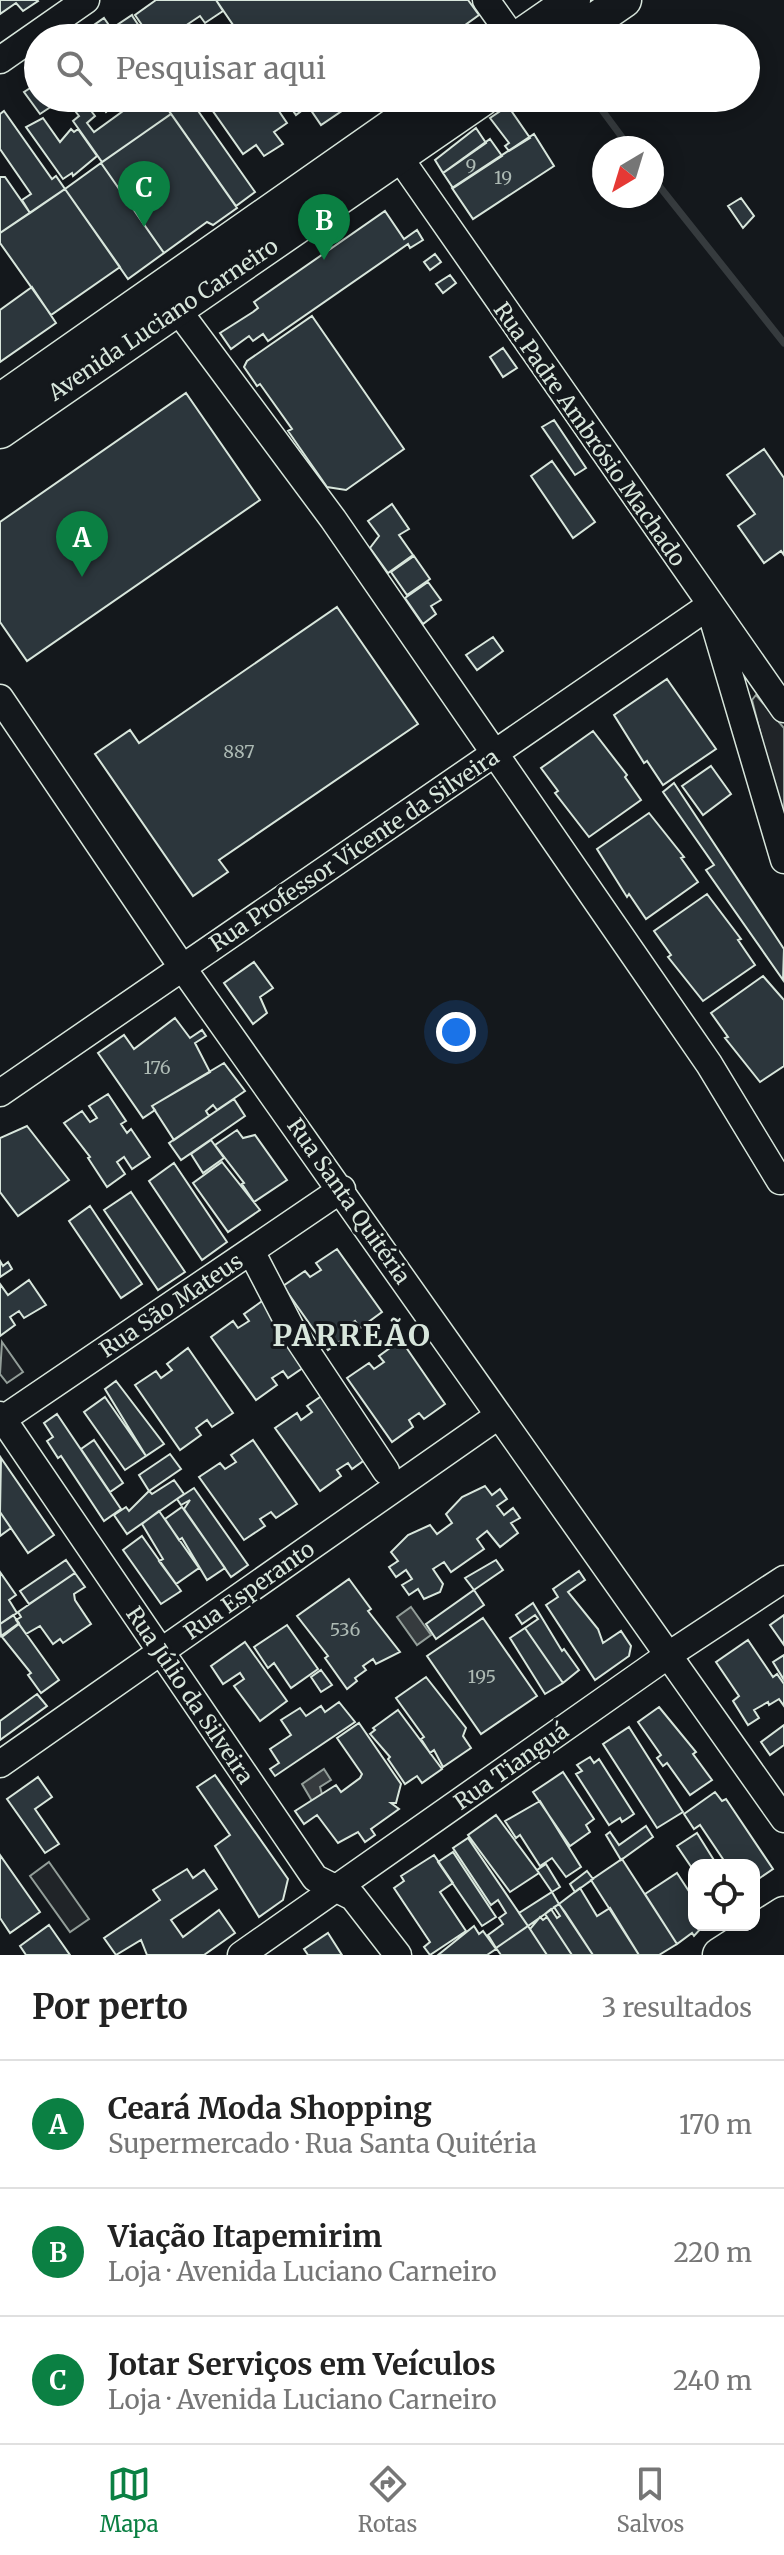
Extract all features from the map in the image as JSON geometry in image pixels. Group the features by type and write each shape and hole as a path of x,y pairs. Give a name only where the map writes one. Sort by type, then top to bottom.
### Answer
{"main road":[{"path":"543,22 624,0"},
{"name":"Avenida Luciano Carneiro","path":"0,401 413,112"},
{"name":"Avenida Luciano Carneiro","path":"0,431 463,112"},
{"path":"720,1955 784,1914"},
{"path":"768,1955 784,1944"}],"street":[{"path":"52,24 86,0"},
{"path":"486,0 543,22"},
{"path":"0,60 24,43"},
{"name":"Rua Padre Ambrósio Machado","path":"399,157 709,606 784,709"},
{"path":"177,309 333,519 493,756 709,1064 780,1181"},
{"path":"709,606 784,860"},
{"name":"Rua Professor Vicente da Silveira","path":"0,1093 709,606"},
{"name":"Rua Santa Quitéria","path":"0,698 182,967 342,1189 498,1416 784,1819"},
{"name":"Rua São Mateus","path":"1,1418 342,1189"},
{"path":"251,1251 291,1328 386,1471"},
{"name":"Rua Esperanto","path":"0,1764 498,1416"},
{"name":"Rua Júlio da Silveira","path":"1,1418 315,1878 337,1888 363,1907 398,1955"},
{"name":"Rua Tianguá","path":"241,1955 667,1656 784,1579"}],"shaded area":[{"path":"756,695 784,728 784,827 752,700"},
{"path":"2,1342 23,1372 7,1383 0,1374"},
{"path":"411,1607 431,1635 417,1645 397,1617"},
{"path":"324,1769 331,1780 320,1787 322,1794 312,1801 302,1784"},
{"path":"49,1862 89,1919 70,1932 30,1876"}],"building":[{"path":"0,0 38,1 23,11 16,3 0,14"},
{"path":"156,0 216,0 223,11 205,23 200,16 188,24 141,24 135,15"},
{"path":"216,0 468,0 479,15 466,24 232,24"},
{"path":"132,15 138,24 118,24"},
{"path":"4,111 52,179 56,176 65,189 30,213 22,200 31,194 0,149 0,114"},
{"path":"76,112 92,112 95,116 87,123 94,132 122,112 171,114 102,162 73,121 79,116"},
{"path":"170,112 199,112 255,192 236,206"},
{"path":"214,112 280,112 287,123 274,132 283,144 264,156 256,145 243,154"},
{"path":"312,112 340,112 321,125"},
{"path":"499,112 512,112 530,138 509,151 505,146 509,143 490,118"},
{"path":"171,114 237,208 213,225 207,222 164,253 101,163"},
{"path":"43,118 60,142 71,129 74,132 78,129 97,156 73,176 72,173 63,179 26,127"},
{"path":"476,128 486,143 443,173 435,160"},
{"path":"534,134 554,166 473,219 452,188"},
{"path":"490,139 502,156 453,188 443,173"},
{"path":"101,163 164,253 128,279 65,189"},
{"path":"0,177 5,177 30,213 0,233"},
{"path":"65,189 120,267 51,315 0,243 0,233"},
{"path":"741,198 754,216 743,228 728,206"},
{"path":"385,211 404,239 417,230 423,240 410,248 408,244 268,341 263,334 253,341 249,336 231,349 220,333 258,308 254,302"},
{"path":"435,254 441,262 430,270 424,262"},
{"path":"450,275 456,283 443,293 436,284"},
{"path":"32,287 56,323 0,362 0,310"},
{"path":"312,316 404,449 346,490 327,487 288,431 292,429 244,367 247,361"},
{"path":"503,348 517,368 503,377 490,357"},
{"path":"186,393 260,500 27,661 0,622 0,522"},
{"path":"554,420 586,468 575,475 542,427"},
{"path":"764,449 784,478 784,555 781,551 764,563 738,526 755,514 727,475"},
{"path":"552,461 595,522 573,538 531,476"},
{"path":"392,504 409,529 399,535 413,555 388,573 370,548 379,536 368,521"},
{"path":"414,556 430,579 407,595 391,572"},
{"path":"428,582 441,600 431,606 436,614 423,624 405,598"},
{"path":"337,607 418,724 219,860 228,872 193,896 95,754 130,730 139,743"},
{"path":"493,637 503,651 477,670 466,655"},
{"path":"667,679 716,749 663,785 647,761 644,763 614,715"},
{"path":"593,731 627,775 625,777 641,800 589,837 555,793 558,791 541,768"},
{"path":"711,766 731,794 703,815 682,786"},
{"path":"674,783 784,949 783,980 706,870 714,865 663,792"},
{"path":"649,813 684,857 681,858 698,882 646,919 629,894 627,897 597,849"},
{"path":"707,894 741,939 738,940 755,965 703,1001 668,957 671,955 654,931"},
{"path":"254,962 273,988 260,997 267,1013 253,1024 224,983"},
{"path":"763,976 784,1000 784,1066 760,1082 725,1038 728,1037 711,1013"},
{"path":"175,1018 190,1038 202,1030 206,1036 195,1043 210,1072 152,1106 155,1110 143,1118 98,1053 124,1035 134,1049"},
{"path":"224,1063 245,1091 217,1110 213,1105 206,1111 209,1116 174,1140 152,1106"},
{"path":"108,1094 126,1121 121,1124 127,1133 131,1129 150,1157 132,1169 124,1157 117,1162 125,1174 107,1187 90,1157 64,1123 82,1111 90,1122 97,1118 89,1106"},
{"path":"234,1099 245,1116 181,1160 169,1143"},
{"path":"27,1126 69,1180 18,1216 0,1192 0,1138"},
{"path":"237,1130 243,1138 255,1135 287,1180 254,1202 244,1183 215,1145"},
{"path":"211,1140 224,1158 203,1173 191,1154"},
{"path":"222,1162 260,1210 228,1232 193,1183"},
{"path":"174,1163 227,1242 202,1260 149,1181"},
{"path":"131,1192 185,1272 158,1290 104,1210"},
{"path":"90,1206 142,1284 121,1298 69,1221"},
{"path":"337,1249 382,1312 360,1328 355,1321 345,1328 349,1335 328,1350 283,1286 305,1271 310,1277 321,1270 316,1263"},
{"path":"0,1261 3,1266 8,1262 12,1269 0,1277"},
{"path":"29,1280 46,1305 24,1318 19,1311 10,1317 15,1325 0,1336 0,1284 8,1295"},
{"path":"265,1299 310,1363 288,1378 283,1371 272,1378 277,1385 256,1400 211,1337 233,1321 238,1328 249,1321 244,1314"},
{"path":"401,1340 445,1404 424,1419 419,1413 409,1420 413,1427 392,1442 347,1378 369,1363 374,1369 384,1362 379,1356"},
{"path":"188,1348 233,1413 212,1427 207,1420 196,1428 201,1435 180,1450 135,1385 156,1371 161,1378 172,1370 167,1364"},
{"path":"116,1381 164,1444 146,1456 105,1389"},
{"path":"329,1391 373,1454 352,1469 348,1463 337,1470 341,1476 320,1491 275,1428 297,1413 301,1420 312,1412 307,1406"},
{"path":"105,1397 146,1456 125,1470 84,1412"},
{"path":"57,1414 121,1509 104,1521 61,1456 58,1458 47,1441 53,1437 44,1423"},
{"path":"94,1440 123,1483 110,1492 81,1449"},
{"path":"253,1440 297,1504 276,1518 271,1512 260,1519 265,1526 244,1540 199,1477 220,1463 225,1469 236,1462 231,1455"},
{"path":"170,1454 181,1469 149,1491 139,1475"},
{"path":"1,1458 54,1535 28,1553 0,1512"},
{"path":"174,1480 184,1494 127,1534 114,1515 126,1507 129,1511 149,1491 152,1494"},
{"path":"485,1486 492,1495 500,1489 507,1499 497,1506 504,1515 513,1508 520,1518 511,1523 518,1533 500,1547 487,1531 477,1539 484,1549 451,1572 444,1562 433,1569 443,1584 440,1592 424,1599 418,1589 409,1595 402,1585 412,1579 406,1570 396,1577 389,1567 398,1561 391,1552 408,1535 430,1525 437,1534 452,1523 446,1514 462,1497"},
{"path":"194,1488 248,1565 231,1577 184,1509 190,1500 181,1505 177,1499"},
{"path":"182,1507 225,1568 207,1580 182,1538 179,1540 165,1519"},
{"path":"159,1511 199,1568 176,1584 159,1561 163,1559 142,1524"},
{"path":"0,1512 11,1528 0,1536"},
{"path":"142,1536 181,1591 161,1604 123,1550"},
{"path":"66,1560 75,1573 29,1604 20,1591"},
{"path":"496,1560 503,1570 474,1590 465,1578"},
{"path":"579,1571 585,1580 568,1592 598,1629 603,1643 621,1631 631,1646 629,1656 595,1680 546,1605 558,1597 553,1589"},
{"path":"0,1572 16,1595 9,1600 17,1613 0,1624"},
{"path":"75,1573 85,1587 74,1594 75,1600 91,1624 63,1643 60,1639 53,1644 40,1626 26,1634 16,1620 21,1617 18,1612"},
{"path":"349,1579 371,1609 368,1611 400,1652 376,1664 373,1659 363,1666 366,1670 347,1689 325,1658 328,1656 297,1616"},
{"path":"474,1590 484,1605 436,1639 426,1624"},
{"path":"533,1603 562,1651 564,1649 579,1670 563,1683 525,1628 538,1619 535,1615 522,1624 516,1615"},
{"path":"13,1615 19,1623 1,1636 0,1624"},
{"path":"784,1615 784,1645 770,1625"},
{"path":"483,1618 537,1696 481,1734 427,1656"},
{"path":"19,1624 59,1680 41,1693 28,1675 31,1673 2,1637"},
{"path":"287,1625 318,1669 291,1688 274,1663 268,1668 254,1647"},
{"path":"525,1628 563,1683 545,1694 510,1638"},
{"path":"748,1640 773,1677 777,1674 784,1684 784,1706 779,1699 769,1705 768,1702 754,1710 759,1718 748,1725 733,1701 739,1696 716,1662"},
{"path":"245,1642 287,1701 260,1721 234,1686 244,1679 240,1673 223,1684 211,1666"},
{"path":"784,1655 784,1680 773,1662"},
{"path":"321,1670 332,1685 321,1692 311,1677"},
{"path":"426,1677 466,1728 463,1736 471,1748 443,1767 434,1750 430,1753 421,1739 424,1737 396,1698"},
{"path":"37,1694 47,1706 0,1740 0,1721"},
{"path":"339,1702 355,1722 275,1776 270,1769 279,1763 270,1749 291,1735 281,1720 300,1708 306,1716 321,1706 325,1712"},
{"path":"659,1707 696,1752 693,1754 712,1780 690,1795 667,1763 663,1766 657,1758 661,1755 638,1722"},
{"path":"398,1710 442,1769 422,1783 417,1776 405,1784 388,1759 390,1757 370,1734 375,1730 373,1728"},
{"path":"359,1723 401,1784 396,1803 391,1803 399,1809 371,1829 375,1835 365,1842 358,1832 338,1843 317,1815 304,1824 295,1811 336,1785 341,1792 360,1778 362,1774 337,1738"},
{"path":"784,1725 784,1745 770,1755 761,1742"},
{"path":"629,1727 683,1812 657,1828 603,1744"},
{"path":"590,1757 594,1763 599,1759 634,1814 622,1822 620,1818 609,1825 576,1774 582,1771 577,1765"},
{"path":"563,1772 594,1819 586,1825 590,1832 570,1846 533,1792"},
{"path":"215,1775 288,1879 283,1900 259,1917 215,1846 230,1835 197,1787"},
{"path":"38,1777 52,1797 35,1809 59,1844 45,1853 7,1799"},
{"path":"715,1792 722,1801 726,1799 773,1869 760,1878 760,1859 723,1859 700,1825 694,1829 684,1814"},
{"path":"540,1801 581,1867 566,1877 552,1858 540,1866 520,1835 516,1838 505,1821"},
{"path":"496,1815 539,1873 510,1892 468,1835"},
{"path":"646,1826 653,1837 621,1860 606,1835 610,1832 619,1845"},
{"path":"697,1833 713,1859 688,1859 688,1862 677,1846"},
{"path":"468,1838 528,1926 496,1948 488,1935 503,1924 499,1918 506,1913 498,1900 491,1905 453,1848"},
{"path":"453,1852 496,1917 482,1926 438,1862"},
{"path":"0,1855 40,1912 10,1933 0,1918"},
{"path":"434,1855 453,1883 440,1892 466,1931 430,1955 424,1947 430,1942 394,1888 404,1881 401,1876"},
{"path":"622,1859 677,1944 659,1955 639,1955 591,1880"},
{"path":"546,1864 560,1887 552,1892 537,1870"},
{"path":"187,1869 193,1878 204,1870 217,1889 171,1920 183,1937 219,1910 235,1933 204,1955 147,1955 141,1940 116,1955 104,1938 160,1900 153,1890"},
{"path":"587,1871 593,1879 575,1892 570,1884"},
{"path":"677,1873 688,1890 688,1931 699,1931 677,1944 645,1894"},
{"path":"580,1888 597,1916 610,1908 639,1955 593,1955 559,1904"},
{"path":"552,1892 559,1904 528,1926 519,1913"},
{"path":"559,1904 593,1955 572,1955 545,1914 551,1909 557,1918 560,1916 554,1907"},
{"path":"540,1917 543,1920 547,1917 572,1955 547,1955 530,1929"},
{"path":"49,1925 70,1955 26,1955 20,1946"},
{"path":"474,1926 479,1934 483,1931 496,1949 487,1955 438,1955"},
{"path":"528,1926 547,1955 501,1955 496,1948"},
{"path":"328,1933 342,1955 308,1955 304,1949"}],"waterway":[{"path":"603,112 621,136"},
{"path":"664,192 784,343"}],"place":[{"name":"Jotar Serviços em Veículos","path":"144,227"},
{"name":"Viação Itapemirim","path":"324,260"},
{"name":"Ceará Moda Shopping","path":"82,577"}],"district":[{"name":"PARREÃO","path":"352,1335"}]}
